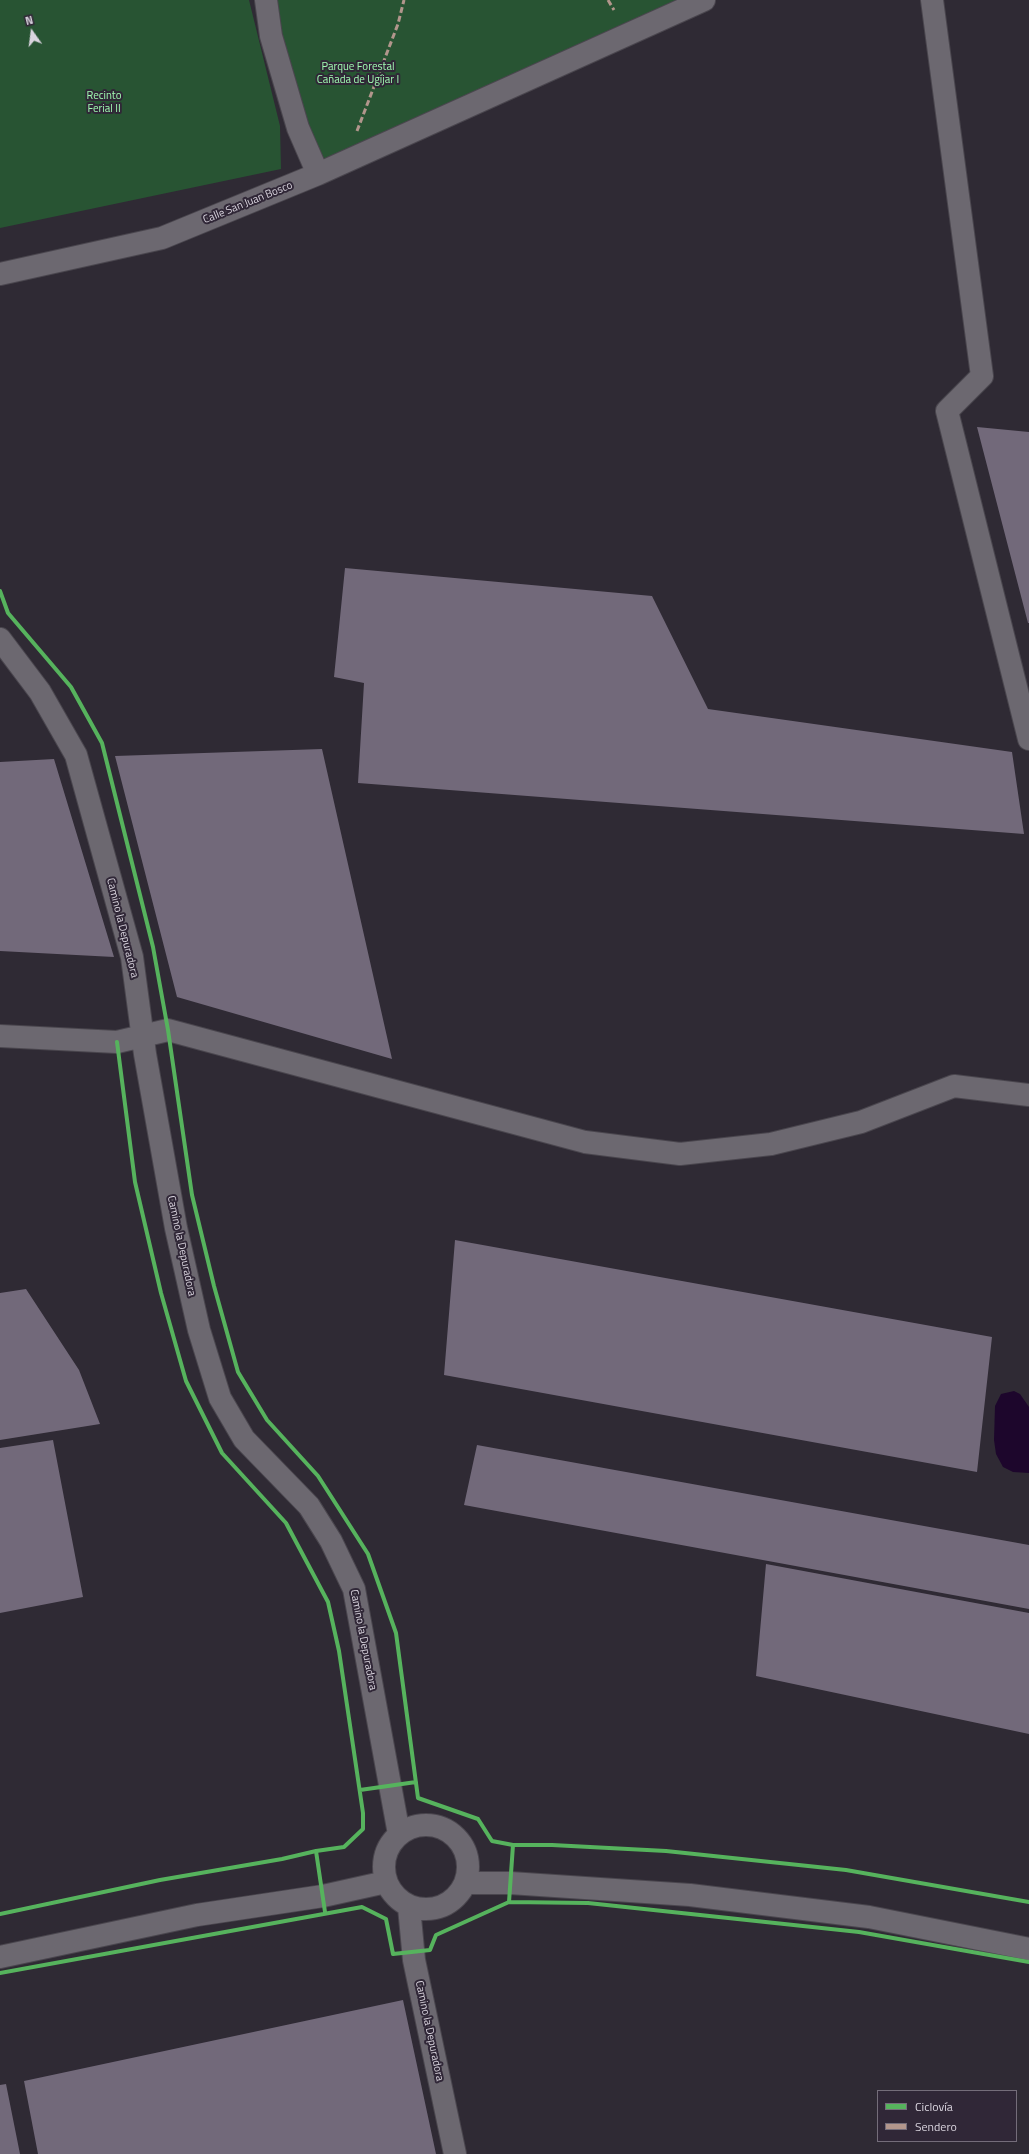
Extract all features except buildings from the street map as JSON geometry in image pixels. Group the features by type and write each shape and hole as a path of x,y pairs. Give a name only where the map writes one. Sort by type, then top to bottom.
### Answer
{"street":[{"path":"266,0 271,36 298,128 318,174"},
{"name":"Calle San Juan Bosco","path":"0,274 162,238 318,174 704,0"},
{"path":"932,0 982,376 947,411 1029,739"},
{"name":"Camino la Depuradora","path":"0,639 40,692 76,755 132,957 143,1037 176,1228 199,1330 220,1398 244,1439 309,1506 331,1541 354,1589 399,1834"},
{"path":"0,1036 117,1042 168,1030 585,1142 680,1154 771,1144 854,1124 954,1086 1029,1095"},
{"path":"435,1825 452,1833 464,1847 469,1865 466,1883 457,1898 443,1907 426,1910 409,1907 399,1901 386,1882 384,1866 387,1851 399,1834 416,1826 435,1825"},
{"path":"0,1957 197,1915 323,1896 386,1882"},
{"path":"466,1883 510,1883 690,1894 869,1917 1029,1949"},
{"name":"Camino la Depuradora","path":"409,1907 414,1960 455,2154"}],"green space":[{"name":"Recinto Ferial II","path":"0,0 249,0 280,126 281,169 0,228"},
{"name":"Parque Forestal Cañada de Ugíjar I","path":"266,0 677,0 318,174"}],"shaded area":[{"path":"1014,1391 1020,1394 1029,1407 1029,1473 1013,1472 1003,1467 996,1454 994,1440 995,1406 1001,1394"}],"marked path":[{"path":"357,131 398,24 404,0"},
{"path":"608,0 614,10"}],"cycle path":[{"path":"0,591 8,613 71,687 102,743 153,947 168,1030 192,1195 214,1286 238,1372 267,1420 318,1476 368,1554 396,1633 418,1798 478,1819 492,1841 513,1845 509,1902"},
{"path":"117,1042 135,1182 161,1293 186,1381 222,1453 286,1523 328,1602 339,1651 363,1813 363,1829 344,1847 316,1851 325,1912"},
{"path":"360,1790 416,1782"},
{"path":"513,1845 552,1845 666,1851 846,1870 1029,1902"},
{"path":"0,1914 160,1880 282,1859 316,1851"},
{"path":"0,1973 362,1907 386,1919 393,1954 430,1950 436,1935 509,1902 588,1903 859,1932 1029,1962"}]}
